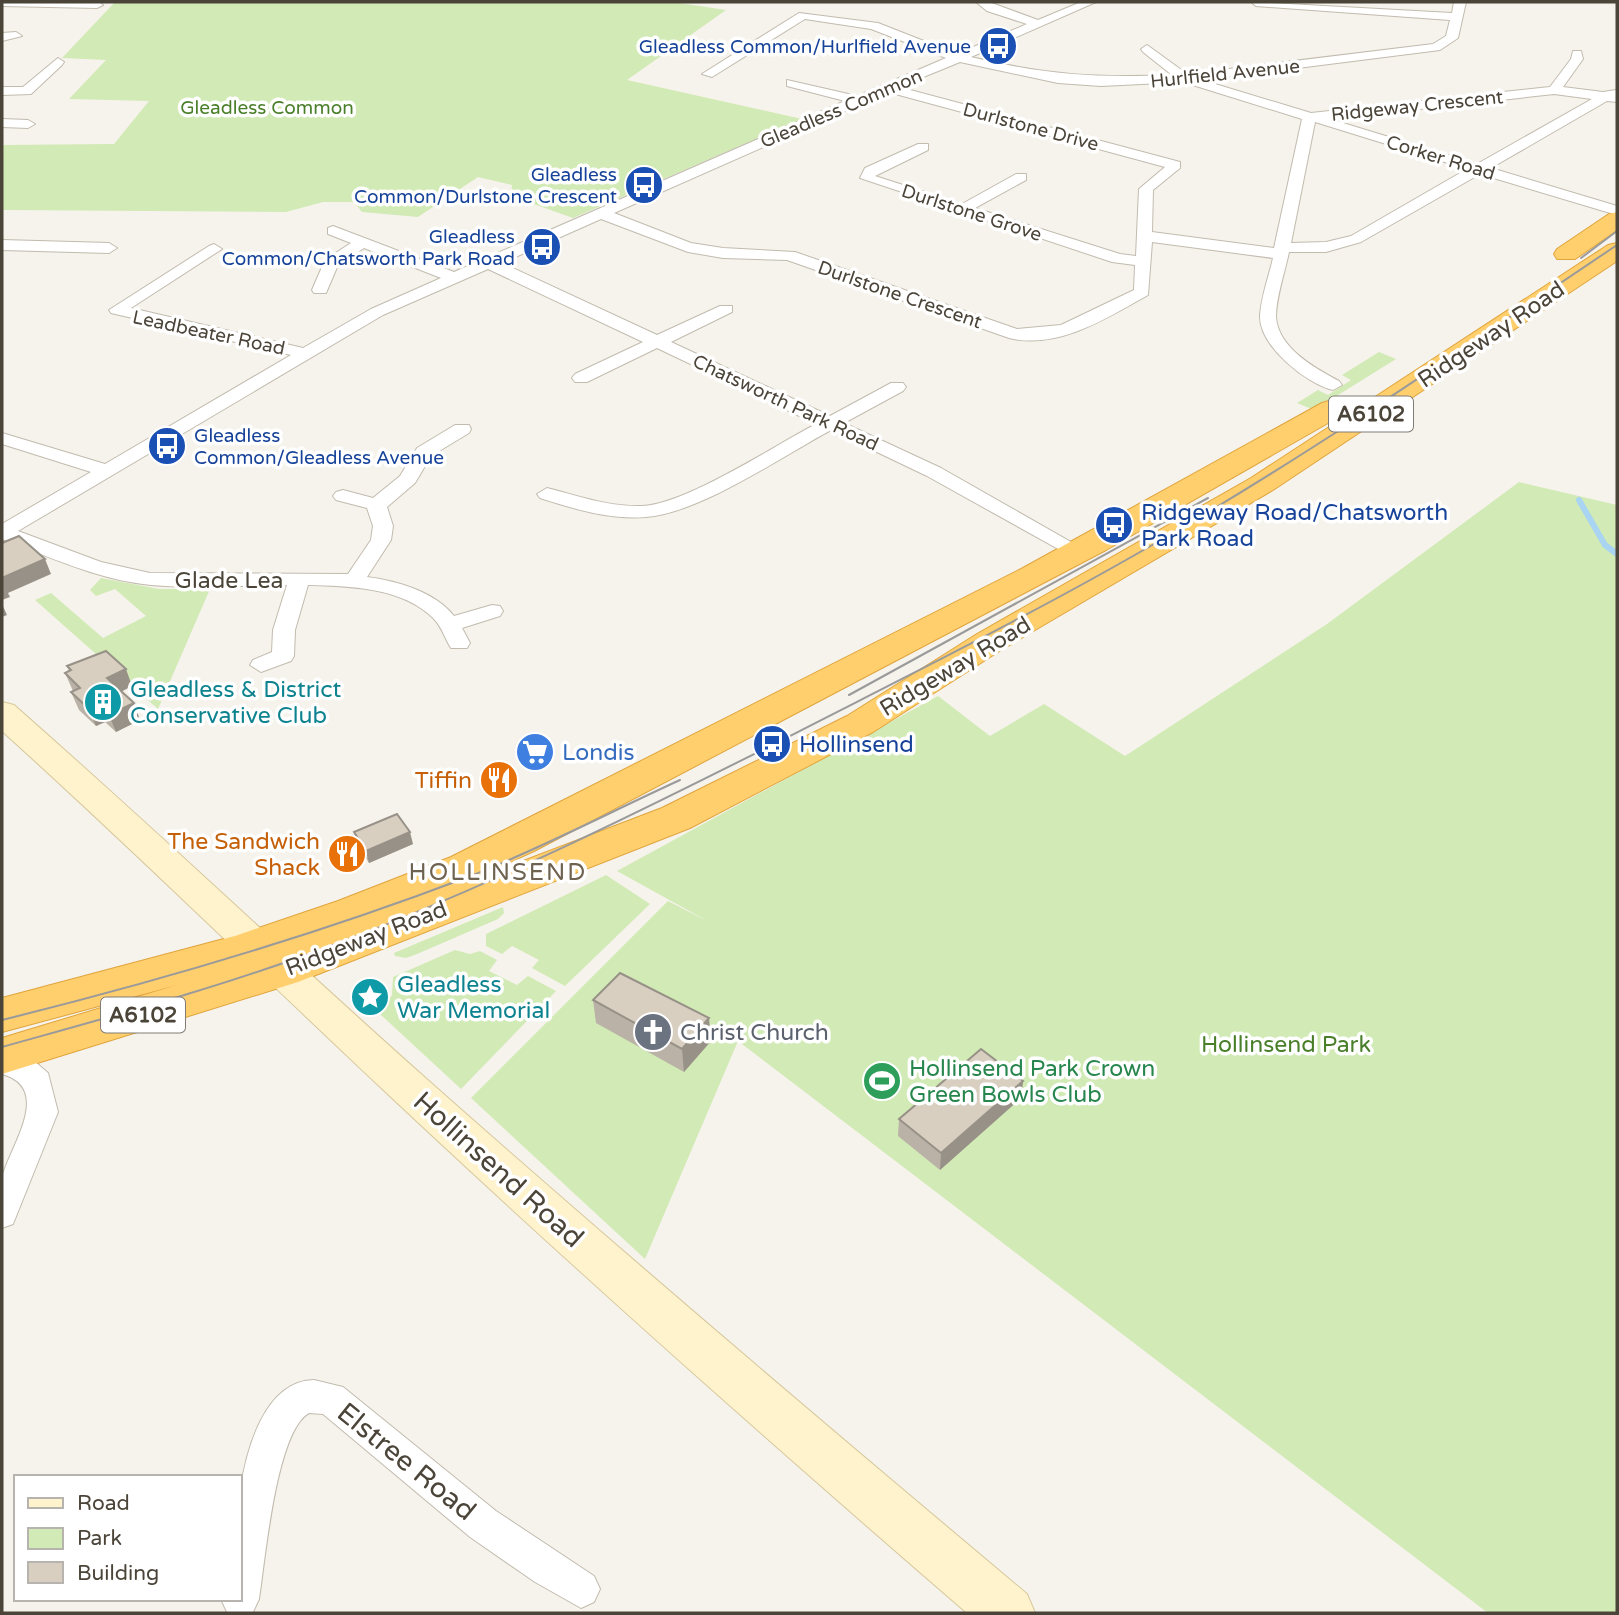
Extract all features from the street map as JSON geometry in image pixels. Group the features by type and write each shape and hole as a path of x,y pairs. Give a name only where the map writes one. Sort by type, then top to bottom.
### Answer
{"highway":[{"name":"Ridgeway Road","path":"2,1056 166,1009 358,910 476,862 559,822 678,757 1078,554 1213,480 1377,381 1458,330 1617,219"},
{"name":"Ridgeway Road","path":"2,1015 149,977 269,957 676,818 860,724 989,642 1262,484 1617,250"}],"main road":[{"name":"Hollinsend Road","path":"4,719 148,843 438,1115 765,1406 1008,1613"}],"street":[{"path":"982,2 991,9 1036,23"},
{"name":"Gleadless Common","path":"2,532 377,312 858,100 1090,2"},
{"name":"Hurlfield Avenue","path":"788,10 889,30 959,58 1069,80 1124,83 1436,47 1452,38 1460,2"},
{"path":"2,3 97,5"},
{"path":"1256,4 1457,17"},
{"path":"708,74 803,15"},
{"path":"2,37 16,36"},
{"path":"1147,48 1184,78"},
{"path":"1554,90 1577,59 1577,54"},
{"path":"2,91 26,91 58,62"},
{"name":"Corker Road","path":"1184,78 1617,211"},
{"path":"792,83 858,100"},
{"name":"Durlstone Drive","path":"888,88 1179,162 1146,189 1144,236"},
{"name":"Ridgeway Crescent","path":"1334,385 1306,372 1289,356 1277,342 1268,318 1309,117 1554,90 1613,94"},
{"path":"1144,236 1281,251 1325,247 1356,239 1613,94"},
{"path":"2,123 27,124"},
{"name":"Durlstone Grove","path":"923,147 870,171 867,178 1118,259 1141,261"},
{"path":"963,209 1021,177"},
{"name":"Durlstone Crescent","path":"600,213 688,247 723,253 789,255 1003,330 1040,336 1067,331 1142,292 1141,261 1144,236"},
{"path":"333,231 453,277"},
{"path":"320,290 331,263 364,241"},
{"path":"2,245 109,248"},
{"name":"Leadbeater Road","path":"214,249 109,314 303,353"},
{"name":"Chatsworth Park Road","path":"487,262 934,471 1078,554"},
{"path":"581,379 726,309"},
{"path":"547,494 610,512 643,512 670,508 704,494 897,387"},
{"path":"354,582 381,540 383,527 376,512 377,505 408,479 424,452 462,429"},
{"path":"2,438 106,470"},
{"path":"343,496 377,505"},
{"name":"Glade Lea","path":"2,532 121,575 180,581 299,579 380,586 422,600 455,634 492,611"},
{"path":"261,665 283,656 284,630 299,579"},
{"path":"2,1062 23,1068 38,1081 43,1112 2,1214"},
{"name":"Elstree Road","path":"242,1588 268,1448 291,1405 308,1395 331,1399 466,1509 547,1570 581,1589"}],"green space":[{"name":"Gleadless Common","path":"115,2 673,2 726,10 627,80 802,119 573,218 511,196 512,185 478,177 418,217 362,212 354,202 323,202 286,212 2,210 2,145 114,144 149,101 69,99 106,60 62,58"},
{"path":"1379,352 1396,359 1314,410 1297,403 1318,390 1328,395 1351,380 1342,375"},
{"name":"Hollinsend Park","path":"1519,482 1617,505 1617,1613 1488,1613 738,1041 645,1259 471,1098 668,901 711,923 617,871 938,696 990,736 1044,704 1125,756 1327,624"},
{"path":"101,578 159,589 210,589 158,709 35,600 51,593 103,638 146,616 115,589 96,596 90,590"},
{"path":"606,875 650,904 565,986 532,968 539,960 512,946 502,954 486,946 486,934"},
{"path":"503,907 504,913 498,919 406,958 395,956 394,953"},
{"path":"455,950 470,954 480,951 497,960 489,971 517,985 528,976 556,991 461,1089 380,1014 392,995 393,977"}],"building":[{"path":"19,536 45,559 2,578 2,543"},
{"path":"106,651 126,669 107,678 134,703 109,715 98,705 89,709 71,692 80,688 65,673 71,670 67,666"},
{"path":"397,814 410,832 366,851 354,832"},
{"path":"620,973 709,1018 682,1049 593,1000"},
{"path":"981,1049 1023,1081 941,1153 899,1119"}],"waterway":[{"path":"1579,500 1605,545 1617,554"}],"tram line":[{"path":"1581,258 1617,231"},
{"path":"2,1047 210,987 333,945 449,899 676,793 979,640 1166,537 1338,431 1617,245"},
{"path":"849,695 1208,498"},
{"path":"2,1020 237,956 411,898 522,855 680,780"}],"place":[{"name":"Gleadless Common/Hurlfield Avenue","path":"998,46"},
{"name":"Gleadless Common/Durlstone Crescent","path":"644,185"},
{"name":"Gleadless Common/Chatsworth Park Road","path":"542,247"},
{"name":"Gleadless Common/Gleadless Avenue","path":"167,446"},
{"name":"Ridgeway Road/Chatsworth Park Road","path":"1114,525"},
{"name":"Gleadless & District Conservative Club","path":"103,702"},
{"name":"Hollinsend","path":"772,744"},
{"name":"Londis","path":"535,752"},
{"name":"Tiffin","path":"499,780"},
{"name":"The Sandwich Shack","path":"347,854"},
{"name":"Gleadless War Memorial","path":"370,997"},
{"name":"Christ Church","path":"653,1032"},
{"name":"Hollinsend Park Crown Green Bowls Club","path":"882,1081"}],"district":[{"name":"HOLLINSEND","path":"498,872"}]}
